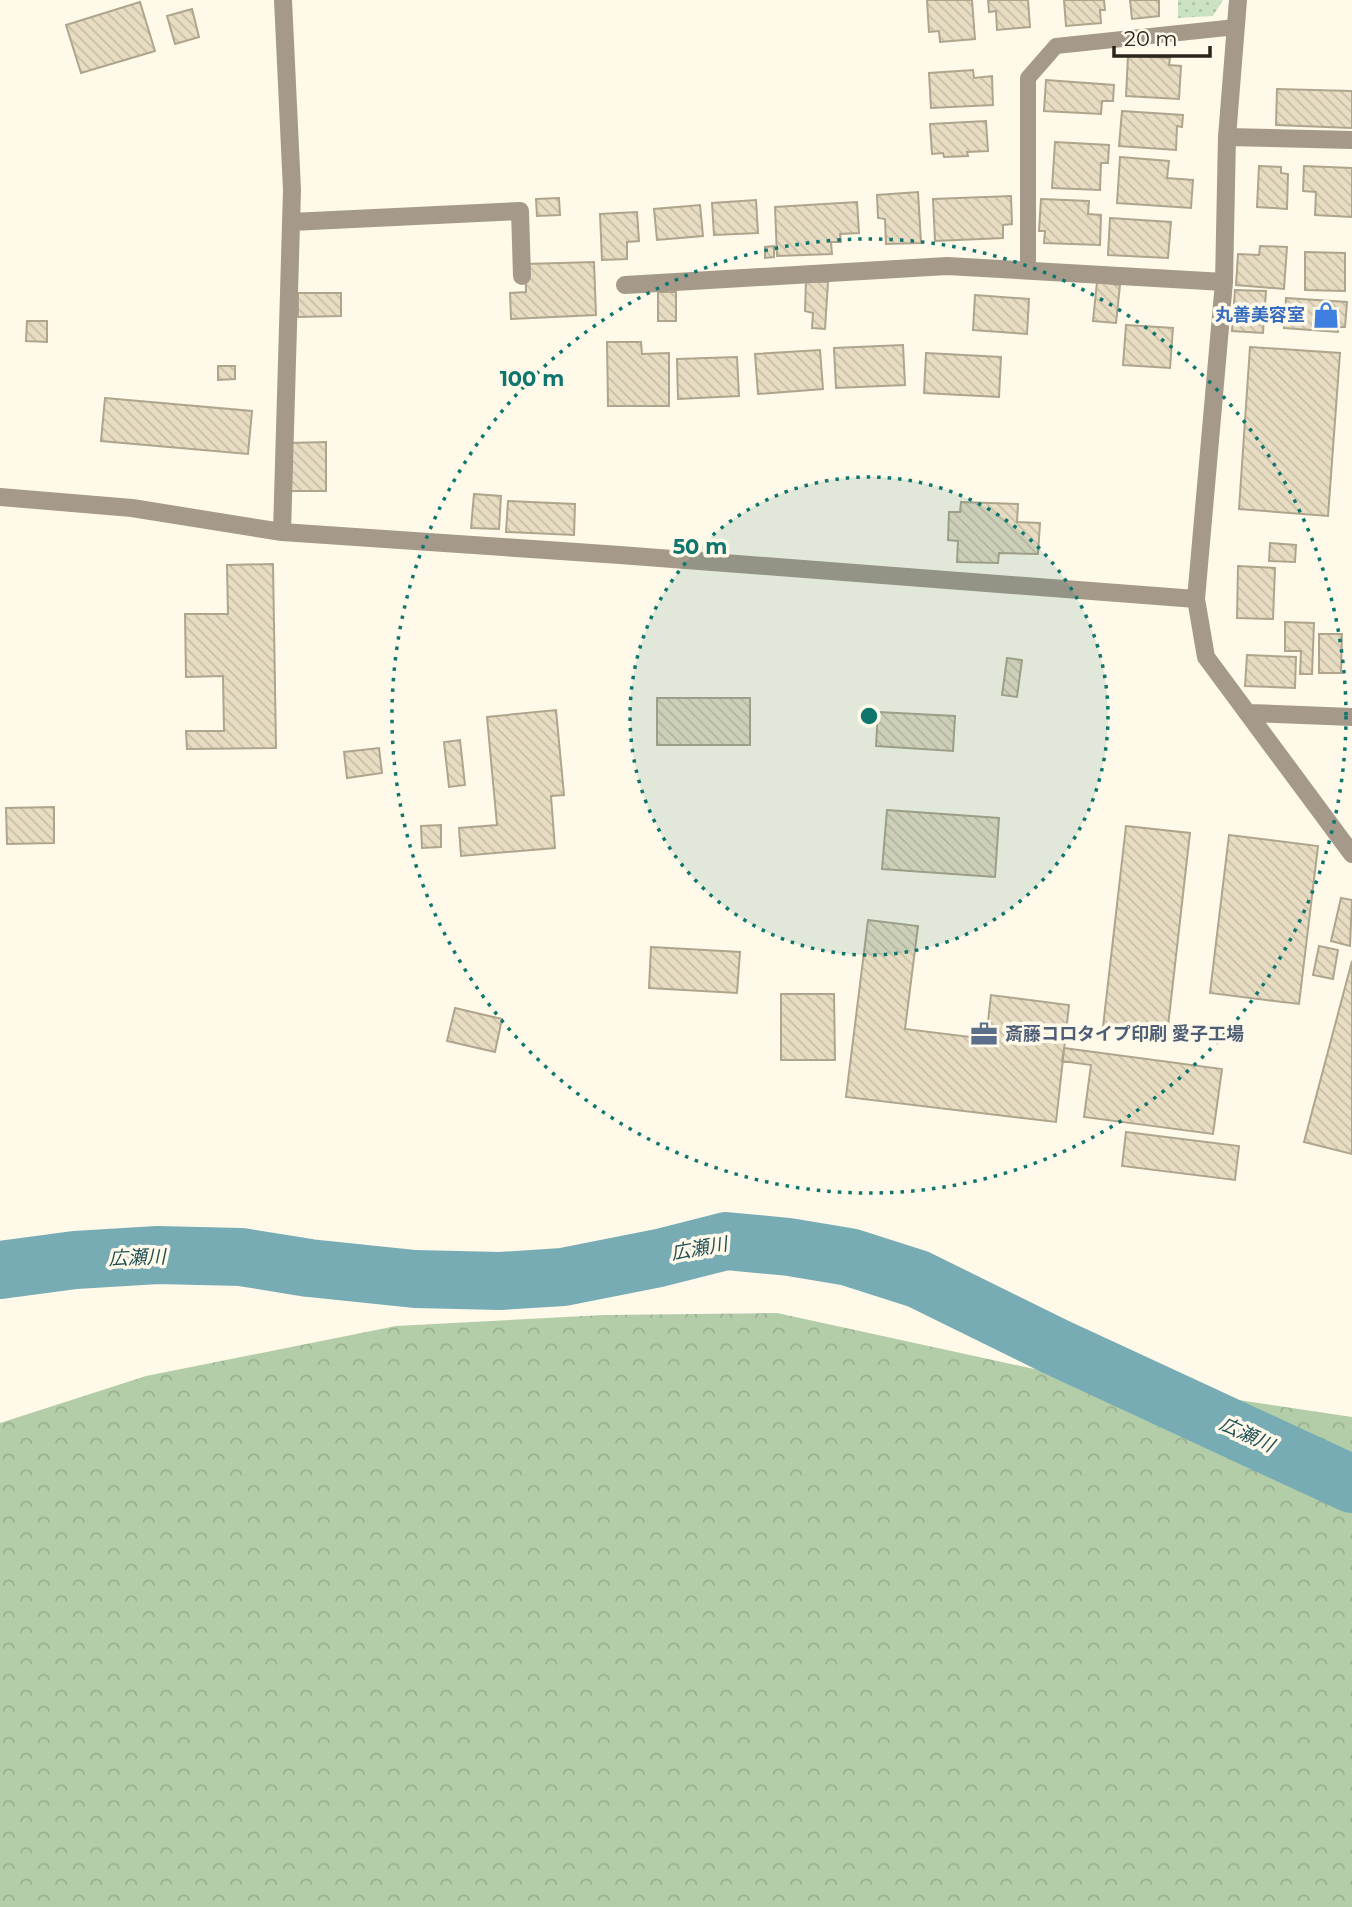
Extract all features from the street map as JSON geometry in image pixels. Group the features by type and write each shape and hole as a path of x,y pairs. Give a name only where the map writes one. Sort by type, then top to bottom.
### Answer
{"street":[{"path":"282,532 292,190 283,0"},
{"path":"1238,0 1227,137 1224,282 1196,599 1206,657 1352,854"},
{"path":"1227,137 1352,140"},
{"path":"291,222 520,211 522,276"},
{"path":"625,285 947,266 1224,282"},
{"path":"0,497 132,508 282,532 1196,599"},
{"path":"1250,713 1352,717"}],"lane":[{"path":"1028,270 1028,78 1056,46 1236,27"}],"green space":[{"path":"1178,0 1223,0 1213,16 1178,18"},
{"path":"777,1313 1039,1370 1352,1417 1352,1907 0,1907 0,1423 146,1376 396,1326 604,1315"}],"building":[{"path":"927,0 972,0 975,39 940,42 939,31 929,32"},
{"path":"988,0 1028,0 1030,27 997,30 996,11 989,12"},
{"path":"1064,0 1104,0 1105,10 1100,10 1101,23 1066,26"},
{"path":"1130,0 1159,0 1159,16 1132,19"},
{"path":"140,2 155,51 81,73 66,25"},
{"path":"192,9 199,37 175,44 167,16"},
{"path":"1128,56 1170,58 1169,65 1181,66 1179,99 1126,96"},
{"path":"973,70 974,78 992,76 993,105 931,108 929,73"},
{"path":"1046,80 1114,85 1113,101 1102,101 1101,114 1044,111"},
{"path":"1277,89 1352,91 1352,128 1276,125"},
{"path":"1122,111 1183,115 1182,127 1177,126 1176,150 1119,146"},
{"path":"986,121 988,151 967,152 968,156 944,157 943,153 932,154 930,124"},
{"path":"1055,142 1109,145 1108,163 1101,163 1100,190 1052,188"},
{"path":"1120,157 1169,161 1167,178 1193,180 1191,208 1117,203"},
{"path":"1259,166 1281,167 1281,173 1288,174 1287,209 1257,207"},
{"path":"1304,166 1352,168 1352,217 1315,215 1316,192 1303,191"},
{"path":"918,192 921,243 886,244 885,219 878,218 877,195"},
{"path":"1011,196 1012,224 1003,225 1003,238 935,241 933,199"},
{"path":"559,198 560,215 537,216 536,199"},
{"path":"1041,199 1089,201 1088,214 1101,215 1100,245 1044,243 1045,231 1039,231"},
{"path":"756,200 758,233 714,235 712,203"},
{"path":"857,202 859,233 840,234 841,242 831,242 832,254 777,256 775,207"},
{"path":"700,205 703,236 657,240 654,209"},
{"path":"637,212 639,241 627,242 627,259 602,260 600,214"},
{"path":"1110,218 1171,222 1168,258 1108,255"},
{"path":"774,246 774,257 765,258 765,247"},
{"path":"1260,246 1287,247 1284,289 1236,285 1238,254 1259,255"},
{"path":"1305,252 1345,253 1345,291 1305,290"},
{"path":"594,262 596,315 511,319 510,293 526,292 525,264"},
{"path":"806,281 828,282 825,329 812,328 813,313 805,311"},
{"path":"1097,282 1120,285 1116,323 1093,321"},
{"path":"1235,290 1266,291 1263,333 1232,331"},
{"path":"658,292 676,292 676,321 658,321"},
{"path":"298,293 341,293 341,316 298,317"},
{"path":"975,295 1029,299 1027,334 973,330"},
{"path":"1286,298 1347,302 1345,327 1338,327 1338,332 1284,328"},
{"path":"27,321 47,321 47,342 26,341"},
{"path":"1126,325 1173,328 1170,368 1123,365"},
{"path":"607,342 641,342 642,354 669,353 669,406 608,406"},
{"path":"903,345 905,385 836,388 834,348"},
{"path":"1250,347 1340,353 1328,516 1239,509"},
{"path":"820,350 823,389 758,394 755,354"},
{"path":"926,353 1001,357 999,397 924,393"},
{"path":"737,357 739,396 678,399 677,359"},
{"path":"218,366 235,366 235,379 218,380"},
{"path":"105,398 252,411 248,454 101,441"},
{"path":"326,442 326,491 289,491 289,443"},
{"path":"474,494 501,496 499,529 471,528"},
{"path":"508,501 575,504 574,535 506,532"},
{"path":"961,502 1018,504 1017,522 1040,523 1038,554 999,553 998,563 957,562 958,541 948,540 949,512 960,512"},
{"path":"1270,543 1296,545 1295,562 1269,561"},
{"path":"273,564 276,748 187,749 186,731 224,731 223,676 186,677 185,614 228,614 227,565"},
{"path":"1238,566 1275,568 1273,619 1237,618"},
{"path":"1285,622 1314,623 1312,674 1300,674 1301,651 1285,651"},
{"path":"1319,634 1342,634 1341,673 1319,673"},
{"path":"1247,655 1296,657 1295,688 1245,686"},
{"path":"1007,658 1022,660 1017,697 1002,695"},
{"path":"657,698 750,698 750,745 657,745"},
{"path":"556,710 564,795 551,796 555,848 461,856 459,828 497,825 487,717"},
{"path":"878,712 955,716 953,751 876,746"},
{"path":"460,740 465,785 449,787 444,742"},
{"path":"379,748 382,773 347,778 344,752"},
{"path":"54,807 54,843 7,844 6,808"},
{"path":"887,810 999,818 995,877 882,869"},
{"path":"441,825 441,847 422,848 421,826"},
{"path":"1126,826 1190,833 1167,1035 1103,1027"},
{"path":"1229,835 1318,846 1299,1004 1210,993"},
{"path":"1341,898 1352,900 1350,946 1331,941"},
{"path":"868,920 918,926 905,1029 986,1039 991,995 1069,1005 1056,1122 846,1097"},
{"path":"1319,946 1338,950 1333,979 1313,975"},
{"path":"651,947 740,952 737,993 649,988"},
{"path":"1352,961 1352,1154 1304,1142"},
{"path":"781,994 834,994 835,1060 781,1060"},
{"path":"455,1008 502,1019 495,1052 447,1041"},
{"path":"1064,1048 1222,1069 1213,1134 1084,1117 1091,1065 1062,1061"},
{"path":"1126,1132 1239,1146 1235,1180 1122,1166"}],"waterway":[{"name":"広瀬川","path":"0,1270 75,1260 158,1255 241,1257 309,1268 415,1279 500,1281 563,1277 659,1258 726,1241 789,1247 849,1257 918,1279 1054,1346 1352,1484"}],"place":[{"name":"丸善美容室","path":"1326,315"},
{"name":"斎藤コロタイプ印刷 愛子工場","path":"984,1034"}]}
